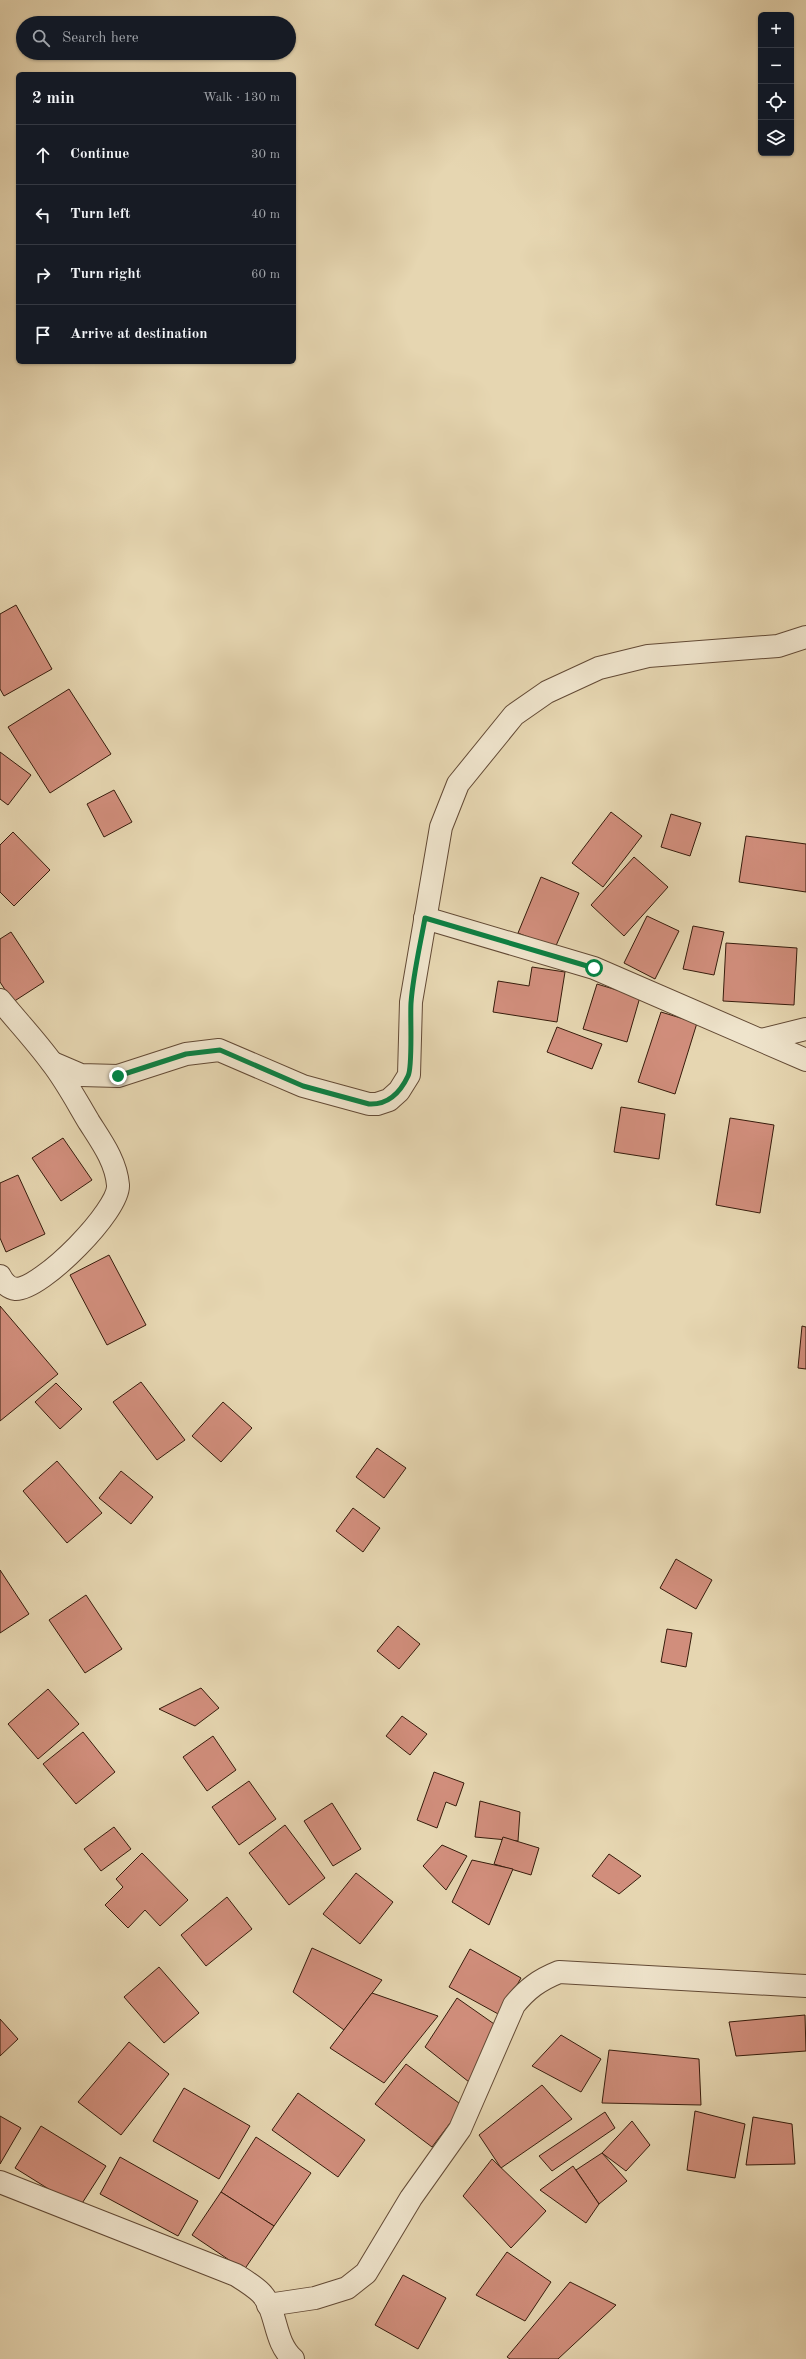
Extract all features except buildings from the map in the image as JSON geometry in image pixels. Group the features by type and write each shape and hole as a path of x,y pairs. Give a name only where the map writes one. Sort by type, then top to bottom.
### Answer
{"street":[{"path":"53,1063 81,1074 118,1076 186,1054 220,1050 303,1086 369,1104 377,1104 389,1100 400,1091 409,1075 411,1002 442,827 458,784 514,716 548,692 599,668 648,656 778,646 806,637"},
{"path":"425,918 594,968 806,1060"},
{"path":"0,1000 53,1063 111,1159 118,1185 117,1196 104,1216 58,1265 35,1283 15,1289 5,1284 0,1276"},
{"path":"761,1040 806,1029"},
{"path":"268,2305 315,2298 347,2288 366,2273 412,2198 460,2129 514,2005 525,1991 540,1980 559,1972 806,1986"},
{"path":"0,2182 236,2275 262,2294 268,2305 278,2338 293,2359"}],"route":[{"path":"118,1076 186,1054 220,1050 303,1086 369,1104 377,1104 389,1100 400,1091 409,1075 411,1002 425,918 594,968"}]}
